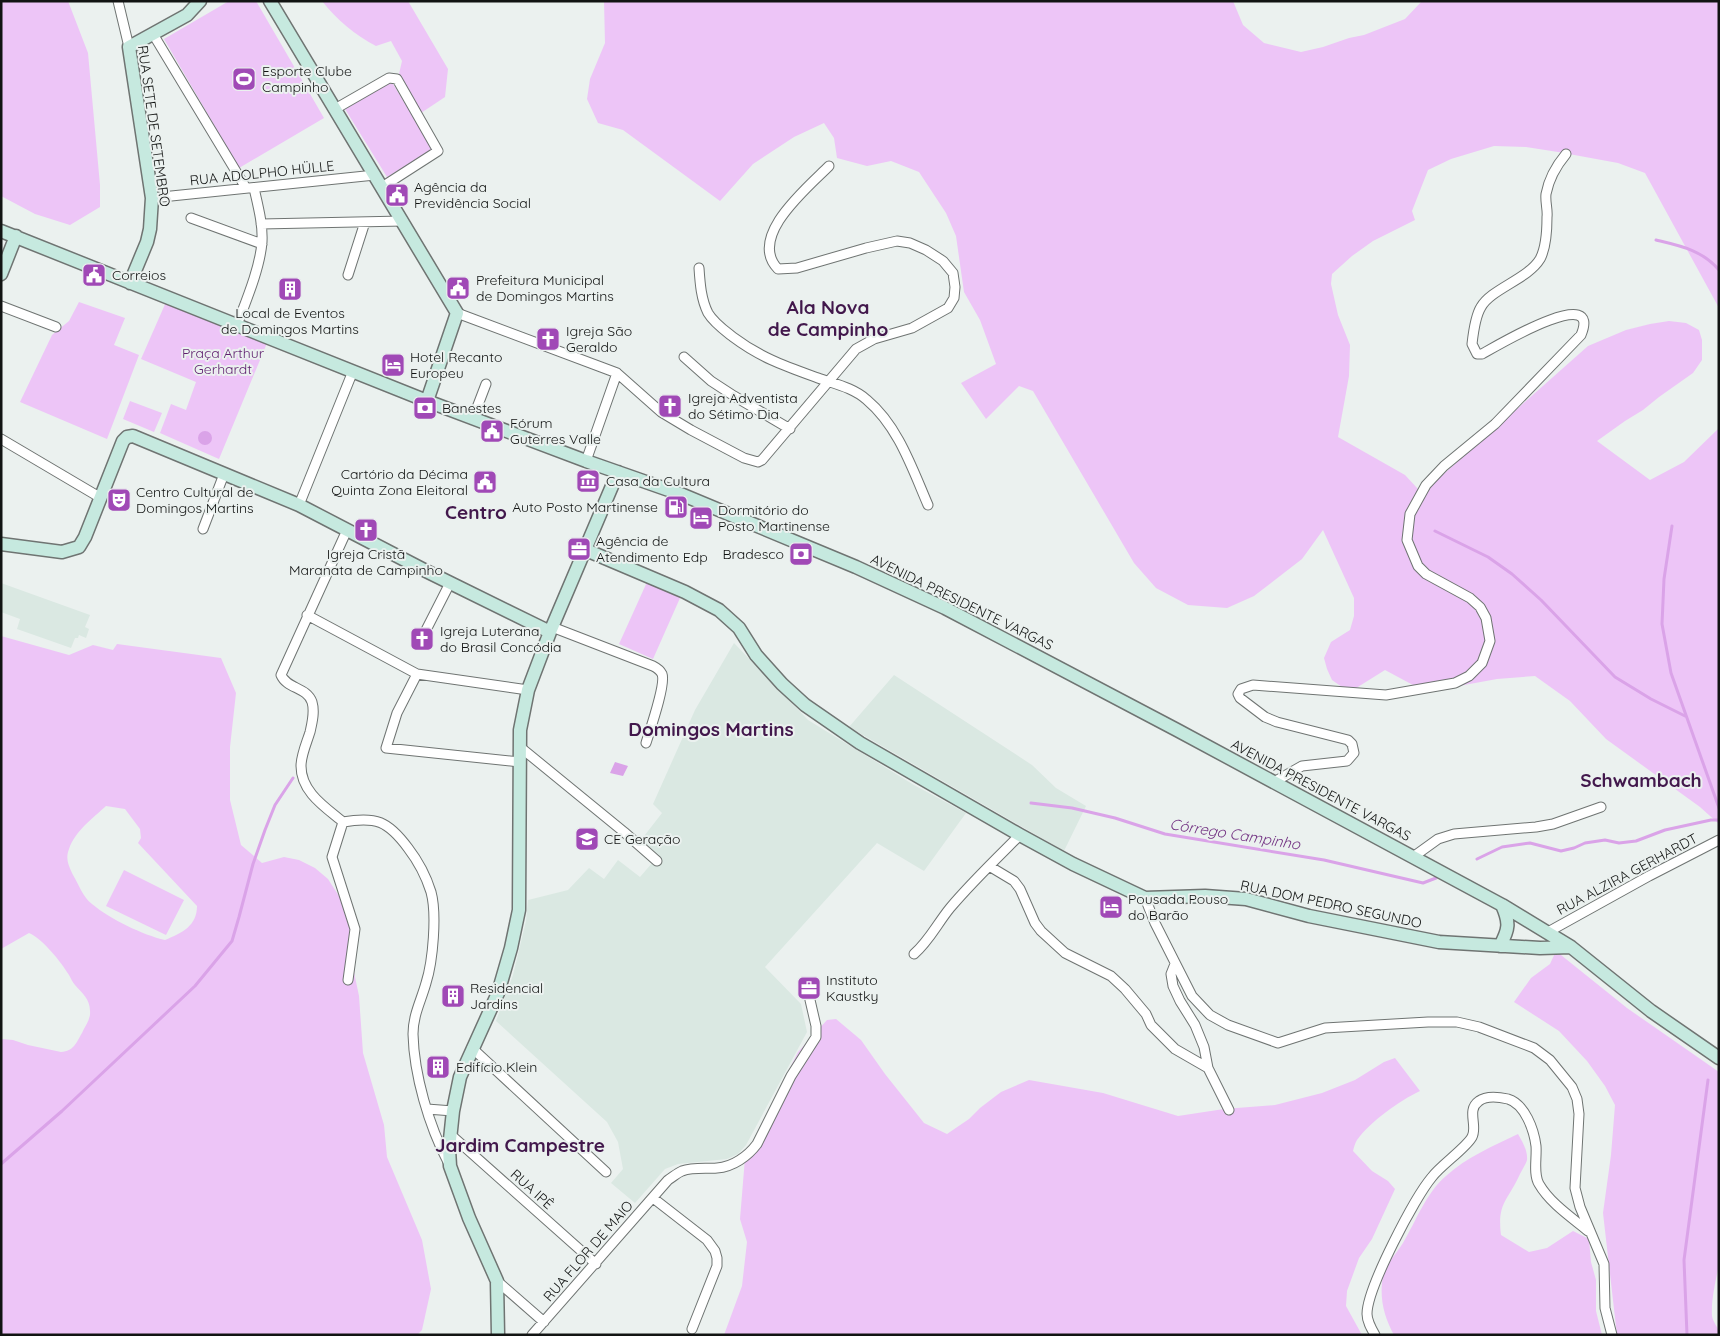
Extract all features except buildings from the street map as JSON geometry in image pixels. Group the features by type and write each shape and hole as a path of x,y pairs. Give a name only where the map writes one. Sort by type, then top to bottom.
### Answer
{"main road":[{"path":"129,47 187,15 200,1"},
{"path":"270,1 457,313 427,401"},
{"name":"RUA SETE DE SETEMBRO","path":"129,47 152,198 150,229 147,242 130,283"},
{"name":"AVENIDA PRESIDENTE VARGAS","path":"1,231 427,401 586,461 683,495 856,567 946,608 1502,905 1571,947 1652,1011 1719,1058"},
{"path":"1,274 16,236"},
{"path":"1,544 62,552 79,546 85,537 123,441 127,437 132,436 299,505 450,583 551,630"},
{"path":"498,1335 497,1281 469,1218 450,1166 450,1134 453,1111 460,1077 498,993 511,948 519,910 521,721 528,690 551,630 618,472"},
{"path":"586,550 685,592 719,610 739,628 756,655 782,684 805,704 860,743 1073,864 1145,898"},
{"name":"RUA DOM PEDRO SEGUNDO","path":"1145,898 1205,896 1246,899 1309,916 1438,942 1500,946 1571,947"},
{"path":"1500,946 1506,934 1509,920 1502,905"}],"street":[{"name":"RUA SETE DE SETEMBRO","path":"118,1 129,47"},
{"path":"153,34 250,188 261,224 262,244 253,282 237,325"},
{"path":"335,109 389,78 396,79 438,151 382,187"},
{"path":"1274,782 1302,766 1347,761 1354,752 1354,747 1348,740 1277,722 1265,717 1240,698 1238,694 1241,689 1253,685 1386,695 1402,694 1455,683 1469,676 1482,664 1490,641 1486,618 1480,607 1470,598 1426,574 1418,566 1407,540 1410,514 1426,485 1444,466 1495,424 1581,335 1584,322 1581,317 1573,314 1540,323 1482,354 1477,354 1472,344 1478,314 1484,302 1530,270 1540,259 1544,248 1548,218 1546,196 1550,179 1566,154"},
{"path":"457,313 618,373 661,412 744,458 758,462 766,458 856,349 887,334 912,328 948,308 954,298 953,273 943,261 926,250 910,243 897,241 797,268 778,269 773,264 769,250 770,239 777,222 828,166"},
{"name":"RUA ADOLPHO HÜLLE","path":"152,198 375,175"},
{"path":"191,218 262,244"},
{"path":"261,224 403,221"},
{"path":"348,275 365,222"},
{"path":"699,268 705,306 709,315 720,327 761,356 853,391 867,400 899,440 928,505"},
{"path":"1,306 56,327"},
{"path":"684,357 719,386 790,429"},
{"path":"299,505 353,371"},
{"path":"586,461 618,373"},
{"path":"474,418 486,384"},
{"path":"1,440 101,498"},
{"path":"203,529 224,474"},
{"path":"343,822 318,801 305,784 301,765 311,728 313,706 309,696 287,682 281,675 348,530"},
{"path":"423,636 450,583"},
{"path":"307,616 417,674 528,690"},
{"path":"551,630 653,666 660,671 663,675 662,688 646,743"},
{"path":"417,674 397,713 386,748 520,762"},
{"path":"520,747 658,861"},
{"path":"1413,857 1438,840 1454,834 1544,825 1601,807"},
{"path":"343,822 363,818 375,820 400,837 421,868 431,892 433,920 431,964 414,1016 414,1052 427,1109 441,1149 450,1166"},
{"path":"343,822 332,856 355,929 348,980"},
{"path":"914,954 925,944 934,927 951,907 1020,835"},
{"name":"RUA ALZIRA GERHARDT","path":"1548,932 1719,840"},
{"path":"990,866 1014,880 1035,923 1041,931 1065,953 1111,976 1126,989 1146,1014 1151,1025 1175,1049 1208,1068"},
{"path":"1145,898 1155,923 1192,996 1210,1015 1228,1025 1274,1043 1325,1028 1457,1022 1479,1027 1534,1048 1550,1060 1572,1087 1578,1099 1580,1114 1575,1188 1580,1207 1604,1264 1605,1308 1612,1335"},
{"path":"1175,964 1171,974 1173,986 1195,1025 1204,1047 1208,1068 1228,1110"},
{"name":"RUA FLOR DE MAIO","path":"532,1335 668,1180 680,1172 691,1169 727,1166 749,1154 757,1144 791,1076 816,1037 816,1026 810,1000"},
{"path":"472,1048 606,1172"},
{"path":"1375,1335 1369,1324 1367,1314 1379,1273 1416,1201 1432,1177 1473,1135 1473,1110 1477,1102 1486,1097 1511,1100 1522,1109 1536,1146 1537,1181 1548,1197 1590,1233"},
{"path":"427,1109 453,1111"},
{"name":"RUA IPÊ","path":"450,1134 596,1264"},
{"name":"RUA FLOR DE MAIO","path":"652,1198 708,1240 718,1258 717,1266 692,1329"},
{"path":"497,1281 544,1322"}],"shaded area":[{"path":"205,431 210,433 212,438 210,443 205,445 200,443 198,438 200,433"},
{"path":"1,583 90,615 85,627 89,629 86,638 79,635 78,638 75,638 71,648 17,629 20,619 1,612"},
{"path":"734,643 808,720 914,785 966,813 924,871 877,843 765,967 801,1004 807,1032 746,1145 738,1154 727,1159 678,1164 665,1169 635,1203 611,1183 623,1169 618,1142 607,1122 496,1021 513,975 526,921 528,900 568,890 589,868 604,879 618,860 640,877 659,855 641,840 662,813 653,804 695,710"},
{"path":"894,675 1032,765 1056,788 1086,806 1064,851 849,727"},
{"path":"615,762 628,766 623,776 610,773"}],"green space":[{"path":"1,1 68,1 88,53 100,185 100,207 70,225 35,214 1,196"},
{"name":"Esporte Clube Campinho","path":"229,1 256,1 324,118 239,168 164,39"},
{"path":"322,1 408,1 448,69 445,97 421,113 399,74 402,61 391,41 376,46 368,42 347,27"},
{"path":"604,1 1233,1 1243,25 1264,43 1301,52 1364,35 1405,19 1422,1 1719,1 1719,308 1645,173 1618,163 1526,147 1494,146 1451,159 1428,170 1412,211 1415,220 1373,241 1352,256 1332,274 1331,284 1338,315 1350,345 1349,376 1338,437 1405,475 1418,489 1420,495 1588,346 1626,330 1669,321 1686,323 1699,330 1702,340 1702,360 1693,373 1597,441 1650,480 1684,462 1719,428 1719,824 1700,807 1606,739 1570,701 1535,676 1497,679 1426,692 1385,670 1353,690 1342,687 1332,680 1324,658 1331,642 1350,630 1354,616 1354,598 1323,530 1302,559 1254,596 1227,608 1188,605 1156,588 1134,563 1033,391 1019,386 986,419 961,383 996,364 980,320 964,292 956,236 946,213 919,172 891,161 867,166 837,158 834,138 824,123 794,137 753,164 720,201 623,130 598,123 587,99 590,79 605,43"},
{"path":"389,83 393,84 433,149 387,177 345,109"},
{"path":"79,302 125,318 114,345 139,355 107,439 20,402 52,335 69,321"},
{"name":"Praça Arthur Gerhardt","path":"166,302 267,343 219,459 160,433 171,404 186,410 196,382 141,359"},
{"path":"130,401 162,413 154,432 123,419"},
{"path":"647,582 680,598 653,659 619,644"},
{"path":"1,636 69,655 93,645 113,650 117,644 221,658 236,693 230,747 230,800 241,845 262,863 284,857 299,860 315,868 328,879 348,910 357,933 354,972 359,996 363,1053 384,1125 387,1157 422,1240 431,1289 422,1330 417,1335 1,1335 1,1039 13,1040 61,1052 69,1050 76,1043 88,1022 90,1007 85,996 74,984 57,958 46,945 34,936 29,933 1,949","holes":["106,806 125,809 140,829 141,838 138,843 197,906 191,924 177,935 165,940 127,926 92,904 73,875 67,859 75,836"]},
{"path":"124,870 184,900 166,935 106,906"},
{"path":"1556,951 1627,1008 1719,1072 1719,1264 1712,1316 1719,1335 1617,1335 1603,1213 1611,1155 1615,1105 1605,1086 1587,1061 1559,1031 1514,1002 1531,978 1550,964"},
{"path":"836,1019 861,1040 924,1123 947,1134 969,1119 1001,1092 1029,1080 1103,1093 1178,1116 1224,1109 1275,1105 1322,1093 1355,1080 1384,1062 1395,1058 1420,1091 1403,1100 1378,1119 1357,1140 1353,1151 1372,1171 1388,1181 1395,1189 1372,1239 1359,1258 1347,1291 1346,1306 1362,1335 724,1335 742,1286 747,1242 740,1219 745,1158 798,1052 827,1020"},
{"path":"1518,1134 1526,1150 1527,1160 1504,1202 1500,1224 1501,1235 1529,1252 1547,1248 1573,1231 1589,1239 1591,1262 1596,1280 1596,1311 1602,1335 1394,1335 1383,1307 1383,1276 1427,1199 1439,1183 1454,1169 1480,1152"}],"waterway":[{"path":"1656,240 1698,253 1719,270"},
{"path":"1672,526 1664,579 1662,624 1671,673 1719,808"},
{"path":"1435,531 1488,557 1512,574 1541,600 1615,677 1651,699 1685,716"},
{"path":"1,1164 62,1111 195,986 232,941 253,864 265,830 275,805 293,778"},
{"name":"Córrego Campinho","path":"1031,803 1072,808 1115,818 1165,834 1324,860 1423,883 1436,878"},
{"name":"Córrego Campinho","path":"1477,859 1502,847 1530,843 1561,851 1585,843 1605,840 1619,843 1636,841 1665,830 1719,820"},
{"path":"1687,1335 1684,1260 1708,1080"}],"place":[{"name":"Esporte Clube Campinho","path":"244,79"},
{"name":"Agência da Previdência Social","path":"397,195"},
{"name":"Correios","path":"94,275"},
{"name":"Prefeitura Municipal de Domingos Martins","path":"458,288"},
{"name":"Local de Eventos de Domingos Martins","path":"290,289"},
{"name":"Igreja São Geraldo","path":"548,339"},
{"name":"Hotel Recanto Europeu","path":"393,365"},
{"name":"Igreja Adventista do Sétimo Dia","path":"670,406"},
{"name":"Banestes","path":"425,408"},
{"name":"Fórum Guterres Valle","path":"492,431"},
{"name":"Casa da Cultura","path":"588,481"},
{"name":"Cartório da Décima Quinta Zona Eleitoral","path":"485,482"},
{"name":"Centro Cultural de Domingos Martins","path":"119,500"},
{"name":"Auto Posto Martinense","path":"676,507"},
{"name":"Dormitório do Posto Martinense","path":"701,518"},
{"name":"Igreja Cristã Maranata de Campinho","path":"366,530"},
{"name":"Agência de Atendimento Edp","path":"579,549"},
{"name":"Bradesco","path":"801,554"},
{"name":"Igreja Luterana do Brasil Concódia","path":"422,639"},
{"name":"CE Geração","path":"587,839"},
{"name":"Pousada Pouso do Barão","path":"1111,907"},
{"name":"Instituto Kaustky","path":"809,988"},
{"name":"Residencial Jardins","path":"453,996"},
{"name":"Edifício Klein","path":"438,1067"}],"district":[{"name":"Ala Nova de Campinho","path":"828,318"},
{"name":"Centro","path":"476,512"},
{"name":"Domingos Martins","path":"711,729"},
{"name":"Schwambach","path":"1641,780"},
{"name":"Jardim Campestre","path":"520,1145"}]}
